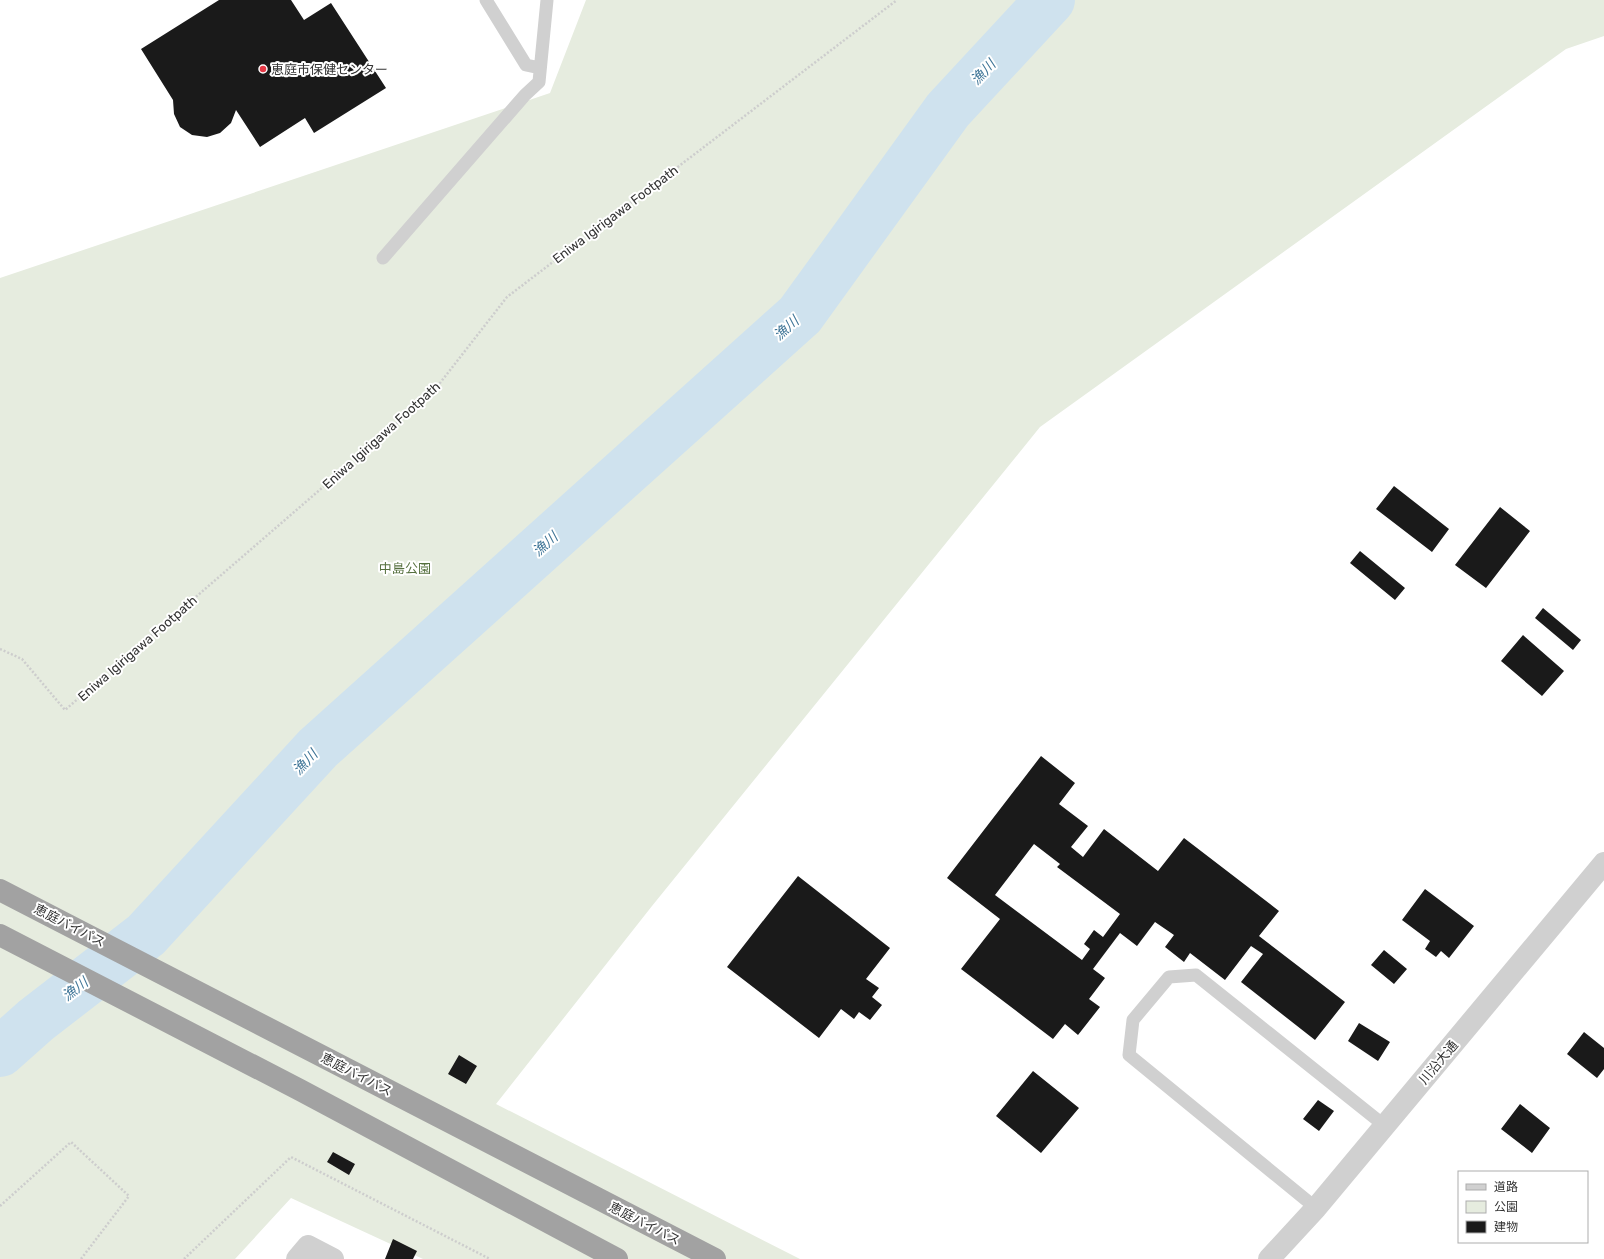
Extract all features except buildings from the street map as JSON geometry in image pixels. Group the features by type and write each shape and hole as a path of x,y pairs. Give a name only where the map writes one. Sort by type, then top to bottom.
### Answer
{"highway":[{"name":"恵庭バイパス","path":"0,890 715,1259"},
{"path":"0,935 300,1090 617,1259"}],"street":[{"name":"川沿大通","path":"1269,1259 1316,1208 1604,863"},
{"path":"297,1259 308,1246 333,1259"}],"lane":[{"path":"486,0 526,65 540,68"},
{"path":"383,258 525,95 539,82 547,0"},
{"path":"1316,1208 1129,1055 1133,1020 1137,1015 1169,977 1196,975 1385,1126"}],"path":[{"name":"Eniwa Igirigawa Footpath","path":"0,649 22,659 65,710 433,392 507,297 897,0"},
{"path":"0,1206 71,1142 129,1196 81,1259"},
{"path":"184,1259 291,1157 490,1259"}],"green space":[{"name":"中島公園","path":"586,0 1604,0 1604,36 1566,49 1040,427 652,906 496,1104 800,1259 423,1259 291,1198 235,1259 0,1259 0,278 550,93"}],"waterway":[{"name":"漁川","path":"0,1052 36,1020 146,935 318,748 800,315 948,110 1050,0"}],"place":[{"name":"恵庭市保健センター","path":"263,69"}]}
